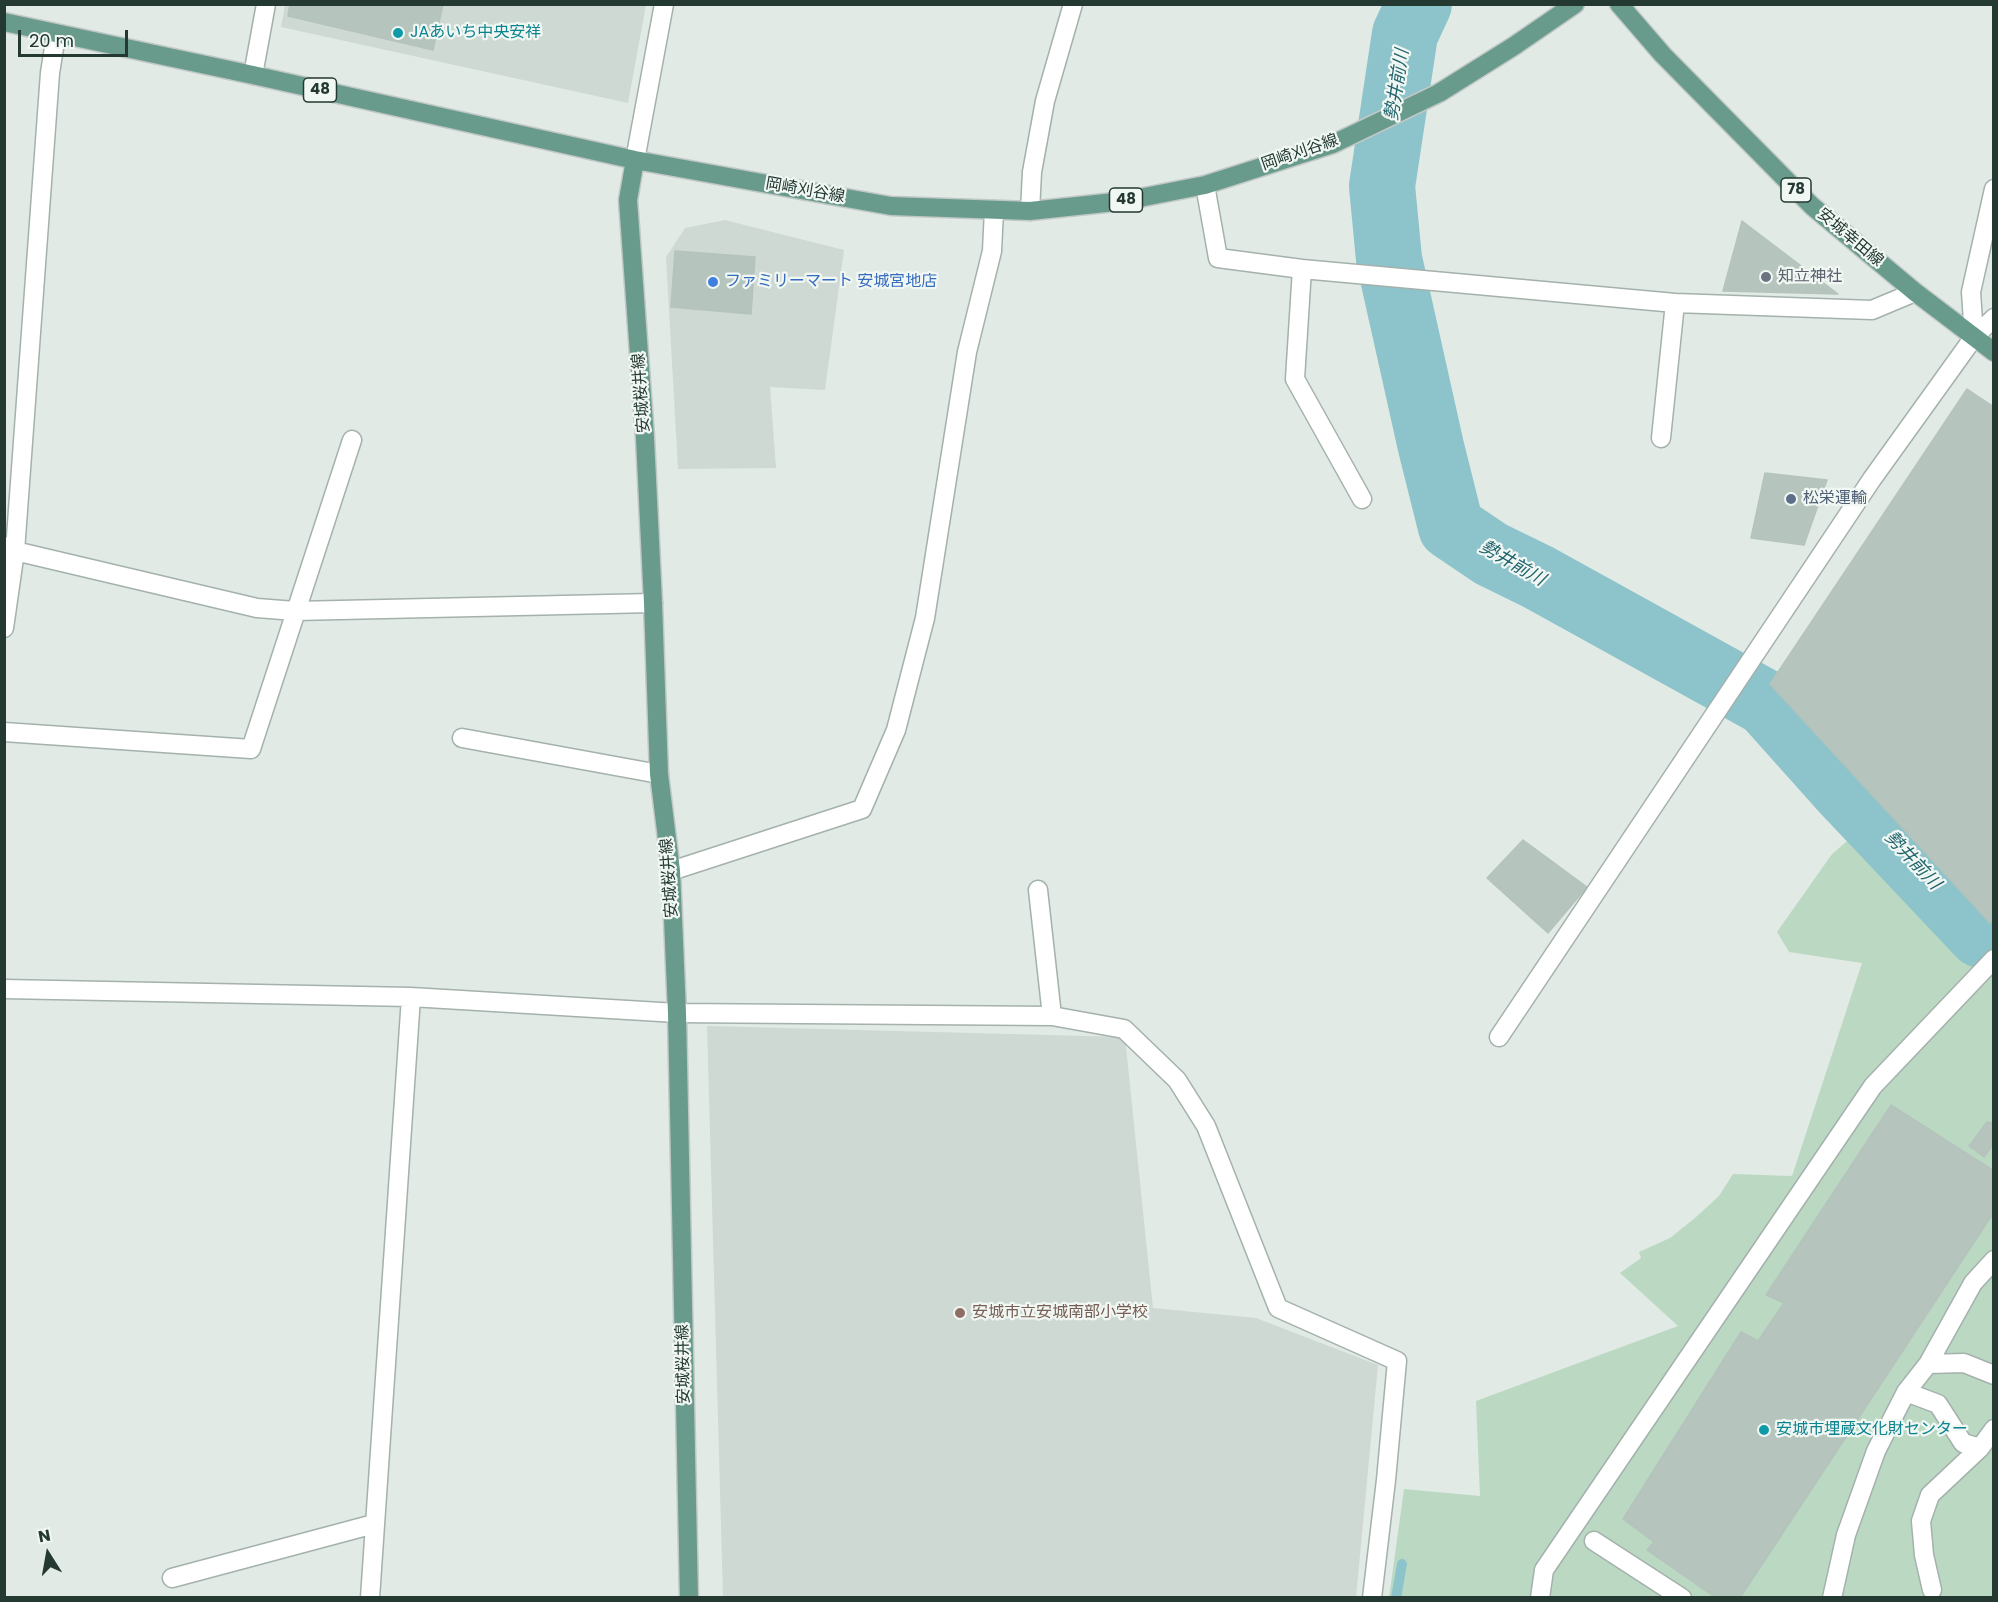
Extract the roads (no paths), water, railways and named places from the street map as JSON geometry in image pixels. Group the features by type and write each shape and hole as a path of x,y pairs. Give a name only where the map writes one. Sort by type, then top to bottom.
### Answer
{"main road":[{"name":"岡崎刈谷線","path":"4,22 635,160 891,206 1030,211 1124,201 1205,185 1333,144 1439,93 1575,4"},
{"name":"安城幸田線","path":"1620,4 1664,55 1812,206 1915,291 1994,352"},
{"name":"安城桜井線","path":"635,160 628,200 645,438 659,774 671,872 677,1013 689,1598"}],"street":[{"path":"253,75 266,4"},
{"path":"635,160 664,4"},
{"path":"1030,211 1032,172 1045,102 1073,4"},
{"path":"4,628 50,73 57,34"},
{"path":"1205,185 1218,258 1302,269 1675,303 1872,310 1915,291"},
{"path":"1974,337 1971,292 1994,189"},
{"path":"671,872 862,809 896,730 926,618 967,352 992,250 994,210"},
{"path":"1302,269 1295,379 1362,499"},
{"path":"1660,438 1675,303"},
{"path":"1499,1037 1872,479 1974,337 1994,318"},
{"path":"4,732 251,749 352,440"},
{"path":"10,548 257,608 295,611 653,603"},
{"path":"462,738 659,774"},
{"path":"1038,890 1052,1016"},
{"path":"1540,1598 1544,1570 1873,1086 1994,960"},
{"path":"4,989 411,997 677,1013 1052,1016 1124,1029 1177,1080 1206,1126 1278,1308 1396,1361 1386,1480 1372,1598"},
{"path":"370,1598 411,997"},
{"path":"1832,1598 1846,1534 1876,1451 1906,1392 1928,1364 1973,1283 1994,1260"},
{"path":"1928,1364 1964,1363 1994,1375"},
{"path":"1906,1392 1938,1404 1964,1443 1980,1448"},
{"path":"1935,1595 1924,1556 1921,1521 1930,1495 1980,1448 1994,1429"},
{"path":"172,1578 374,1524"},
{"path":"1594,1540 1682,1598"}],"waterway":[{"name":"勢井前川","path":"1419,4 1405,34 1382,186 1389,259 1451,527 1491,554 1538,577 1766,703 1842,788 1981,935"},
{"path":"1396,1598 1402,1564"}],"place":[{"name":"JAあいち中央安祥","path":"398,33"},
{"name":"知立神社","path":"1766,277"},
{"name":"ファミリーマート 安城宮地店","path":"713,282"},
{"name":"松栄運輸","path":"1791,499"},
{"name":"安城市立安城南部小学校","path":"960,1313"},
{"name":"安城市埋蔵文化財センター","path":"1764,1430"}]}
